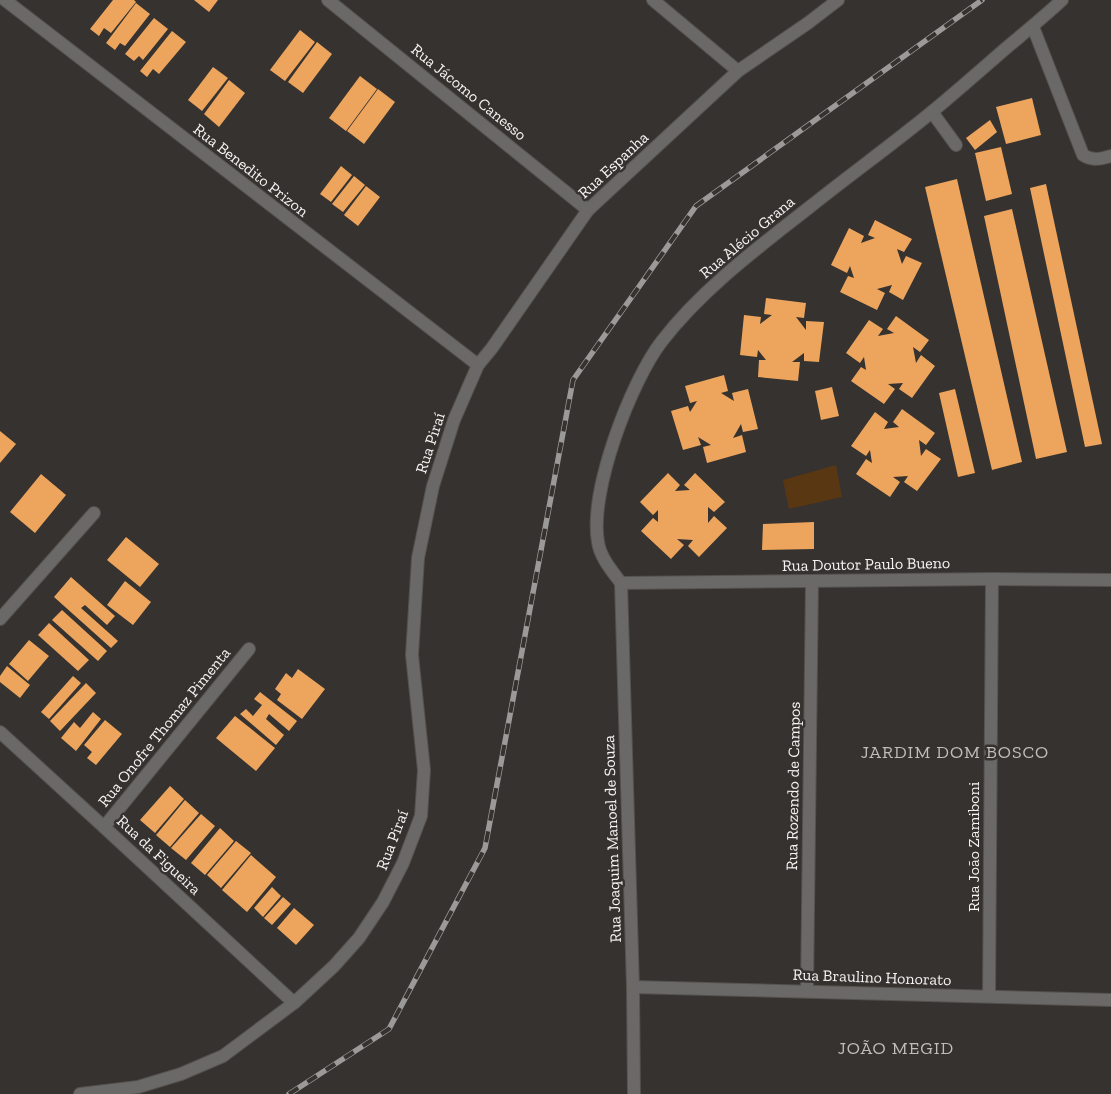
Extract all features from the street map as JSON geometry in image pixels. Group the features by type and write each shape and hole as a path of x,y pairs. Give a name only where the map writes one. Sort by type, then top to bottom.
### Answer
{"street":[{"name":"Rua Benedito Prizon","path":"5,0 478,366"},
{"name":"Rua Jácomo Canesso","path":"328,0 588,210"},
{"path":"653,0 738,71"},
{"name":"Rua Espanha","path":"478,366 588,210 738,71 838,0"},
{"name":"Rua Alécio Grana","path":"621,583 605,561 598,542 601,488 611,449 630,398 643,369 662,341 706,293 759,247 932,112 1062,0"},
{"path":"1032,27 1083,155 1089,159 1111,156"},
{"path":"932,112 956,145"},
{"name":"Rua Piraí","path":"80,1094 138,1087 181,1074 222,1056 294,1003 334,966 359,938 383,902 404,863 421,816 424,770 412,655 418,558 433,486 454,420 478,366"},
{"path":"0,619 94,513"},
{"name":"Rua Doutor Paulo Bueno","path":"621,583 992,579 1111,580"},
{"name":"Rua João Zamiboni","path":"988,996 992,579"},
{"name":"Rua Rozendo de Campos","path":"807,992 812,581"},
{"name":"Rua Joaquim Manoel de Souza","path":"621,583 633,987 634,1094"},
{"name":"Rua Onofre Thomaz Pimenta","path":"104,827 249,649"},
{"name":"Rua da Figueira","path":"0,732 294,1003"},
{"name":"Rua Braulino Honorato","path":"633,987 1111,1000"}],"shaded area":[{"path":"836,465 842,497 789,509 783,480"}],"building":[{"path":"113,0 134,0 136,2 111,33 104,28 99,36 90,29"},
{"path":"194,0 218,0 209,12"},
{"path":"136,3 150,14 125,46 120,43 115,50 106,43"},
{"path":"154,18 168,29 143,60 139,56 134,61 125,54"},
{"path":"300,30 315,42 285,81 270,70"},
{"path":"172,31 186,42 159,74 153,69 147,77 140,71"},
{"path":"317,42 332,54 303,93 288,82"},
{"path":"213,67 228,78 202,111 188,100"},
{"path":"360,76 377,89 346,131 329,118"},
{"path":"229,80 245,93 219,127 204,114"},
{"path":"378,89 395,102 364,144 347,131"},
{"path":"1032,98 1041,135 1006,144 996,107"},
{"path":"990,120 997,132 975,150 966,138"},
{"path":"1001,147 1012,194 986,201 975,153"},
{"path":"341,166 352,175 331,202 320,194"},
{"path":"354,176 365,185 343,212 332,204"},
{"path":"957,179 1022,462 992,470 925,187"},
{"path":"1046,184 1102,444 1085,447 1030,188"},
{"path":"366,186 380,197 358,226 344,215"},
{"path":"1012,209 1067,452 1036,459 984,216"},
{"path":"875,220 912,239 904,252 897,249 902,264 906,256 922,263 903,300 889,292 892,285 877,289 885,293 877,310 840,292 848,276 854,278 850,266 847,273 831,265 849,228 864,236 861,243 875,238 868,235"},
{"path":"766,298 806,303 804,318 796,317 806,330 806,321 824,322 819,362 804,361 804,353 792,362 800,362 798,381 758,377 759,360 766,360 758,350 757,357 740,355 744,315 761,317 760,324 772,315 764,314"},
{"path":"896,316 929,340 920,352 913,347 916,363 921,355 935,366 912,398 899,389 903,383 888,384 895,389 884,404 851,381 861,367 866,370 864,357 860,363 846,353 869,320 883,329 878,336 894,333 887,329"},
{"path":"724,375 728,391 721,393 734,401 732,393 748,389 758,429 743,432 741,424 733,438 742,435 746,452 707,463 703,447 711,445 698,437 701,445 683,450 671,411 688,406 690,412 697,401 690,403 685,386"},
{"path":"832,387 839,416 821,420 815,391"},
{"path":"955,389 975,473 958,477 939,393"},
{"path":"902,409 935,433 926,445 919,440 921,456 926,449 941,459 917,491 904,482 908,476 893,477 900,482 890,497 856,474 866,459 872,463 870,450 866,456 851,446 875,412 888,422 884,429 899,427 893,422"},
{"path":"0,431 16,444 0,463"},
{"path":"668,473 680,485 675,491 690,490 684,485 695,473 725,502 714,512 708,507 708,523 714,516 727,528 699,557 688,546 693,540 677,539 684,545 671,559 641,531 653,518 658,522 658,510 653,515 640,502"},
{"path":"41,474 66,495 35,533 10,512"},
{"path":"814,522 814,549 762,550 763,524"},
{"path":"126,537 159,564 140,587 107,560"},
{"path":"71,577 115,616 107,625 85,605 81,608 118,641 111,648 54,597"},
{"path":"125,581 151,602 133,625 107,605"},
{"path":"62,610 107,651 98,661 52,620"},
{"path":"49,623 89,660 78,671 38,635"},
{"path":"29,640 49,656 28,681 9,664"},
{"path":"7,666 30,685 20,698 0,682 0,676"},
{"path":"298,669 325,689 302,719 277,700 281,694 275,689 286,673 292,678"},
{"path":"73,676 81,683 49,719 41,712"},
{"path":"86,683 96,693 60,731 50,721"},
{"path":"260,692 297,721 289,731 269,714 266,719 284,735 276,745 240,714 246,709 253,716 262,705 254,699"},
{"path":"93,712 101,719 76,751 61,738 74,722 80,728"},
{"path":"235,716 275,748 256,771 216,738"},
{"path":"105,720 122,734 96,765 87,758 92,752 84,745"},
{"path":"170,786 184,799 155,833 140,820"},
{"path":"185,800 199,813 170,847 156,835"},
{"path":"201,814 215,826 186,860 171,848"},
{"path":"220,828 234,841 205,875 191,863"},
{"path":"236,841 251,853 221,888 207,875"},
{"path":"251,855 276,877 247,912 222,890"},
{"path":"272,887 281,896 263,917 254,908"},
{"path":"283,897 291,904 272,925 264,918"},
{"path":"294,908 314,925 296,945 277,928"}],"railway":[{"path":"289,1094 389,1029 485,848 573,380 696,206 982,0"}],"district":[{"name":"JARDIM DOM BOSCO","path":"955,752"},
{"name":"JOÃO MEGID","path":"896,1048"}]}
